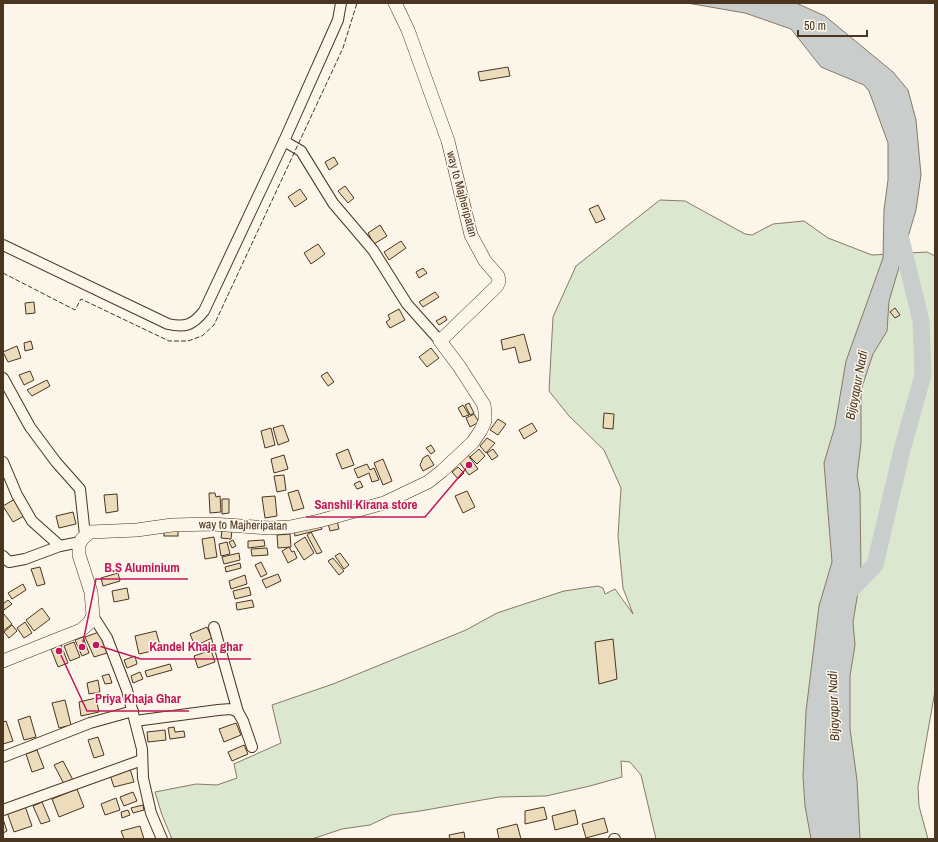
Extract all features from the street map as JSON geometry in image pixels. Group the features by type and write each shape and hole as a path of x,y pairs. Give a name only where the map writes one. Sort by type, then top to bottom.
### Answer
{"main road":[{"name":"way to Majheripatan","path":"83,539 90,532 137,530 172,525 212,524 270,528 290,527 319,521 384,503 428,482 473,442 482,430 485,421 484,406 459,366 440,341 497,286 499,281 498,276 485,261 471,235 448,140 408,30 394,3"},
{"path":"3,661 81,630 89,623 93,616 91,592 78,555 83,539"}],"street":[{"path":"3,245 168,324 177,326 187,325 196,321 204,311 284,140 338,20 341,3"},
{"path":"284,140 302,151 334,203 373,250 406,304 440,341"},
{"path":"3,378 30,426 56,462 80,489 83,539 25,559 9,562 3,556"},
{"path":"3,462 16,495 32,521 60,546"},
{"path":"93,616 107,638 127,690 142,749 143,778 151,813 162,839"},
{"path":"214,627 238,712 252,747"},
{"path":"135,721 218,710 231,709 238,712"},
{"path":"3,757 45,739 90,723 133,711"},
{"path":"3,810 142,760"}],"green space":[{"path":"660,200 685,201 745,234 752,235 773,224 804,221 828,238 872,255 927,252 935,256 935,691 918,787 919,806 928,839 656,839 641,775 630,762 621,761 622,777 590,786 546,796 499,797 391,815 370,825 342,829 312,839 172,839 162,815 155,792 196,784 217,785 237,778 234,764 281,743 272,705 333,684 466,630 497,613 564,591 598,586 603,588 605,594 615,589 633,614 623,588 618,536 621,488 604,450 569,416 549,391 553,317 576,266"}],"water":[{"name":"Bijayapur Nadi","path":"687,3 796,3 825,16 893,72 908,90 916,120 921,175 916,210 889,301 887,331 873,354 861,390 861,443 857,476 860,492 861,574 853,622 855,645 850,676 850,729 857,780 860,839 811,839 805,806 803,776 806,711 819,606 832,562 824,463 835,426 846,361 883,258 884,210 888,180 888,143 869,91 864,85 821,67 791,29 745,13"}],"building":[{"path":"508,67 510,76 480,81 478,72"},
{"path":"334,157 338,164 329,170 325,162"},
{"path":"345,186 354,198 348,203 338,191"},
{"path":"300,189 307,199 295,207 288,197"},
{"path":"598,205 605,219 596,223 589,209"},
{"path":"380,225 387,236 374,244 368,233"},
{"path":"401,241 406,248 389,260 384,252"},
{"path":"318,244 325,254 311,264 304,253"},
{"path":"423,268 427,273 419,278 416,272"},
{"path":"435,292 439,297 423,307 419,302"},
{"path":"34,302 35,313 26,314 25,303"},
{"path":"895,308 900,315 895,318 890,312"},
{"path":"399,309 405,320 390,328 386,322 390,319 388,315"},
{"path":"445,316 447,320 439,325 436,321"},
{"path":"524,334 531,360 519,363 515,347 503,350 501,340"},
{"path":"31,341 33,349 25,351 24,343"},
{"path":"17,346 21,358 8,362 3,352"},
{"path":"431,348 439,358 427,367 419,357"},
{"path":"30,371 34,380 24,385 19,375"},
{"path":"327,372 334,382 328,386 321,376"},
{"path":"47,380 50,386 32,396 27,390"},
{"path":"469,403 474,413 470,415 465,405"},
{"path":"463,405 469,415 463,417 458,408"},
{"path":"604,413 614,414 613,429 603,428"},
{"path":"474,414 479,422 470,427 466,418"},
{"path":"498,419 506,424 498,435 490,430"},
{"path":"532,423 537,431 524,439 519,430"},
{"path":"283,425 289,441 278,445 273,428"},
{"path":"271,428 275,445 265,448 261,431"},
{"path":"487,438 495,443 486,453 480,446"},
{"path":"431,445 435,451 431,454 426,448"},
{"path":"348,449 354,465 342,469 336,454"},
{"path":"479,449 485,456 477,464 470,457"},
{"path":"493,449 498,456 492,460 487,453"},
{"path":"284,455 288,469 274,473 271,459"},
{"path":"428,455 434,465 423,471 420,465 423,458"},
{"path":"468,455 478,469 469,475 459,462"},
{"path":"383,459 392,481 383,485 374,463"},
{"path":"367,464 370,470 374,468 379,480 372,482 369,473 358,478 354,469"},
{"path":"458,467 464,473 458,479 452,472"},
{"path":"284,475 286,490 277,492 274,476"},
{"path":"360,481 363,487 357,489 354,484"},
{"path":"298,490 304,508 293,511 288,493"},
{"path":"467,491 475,507 463,513 455,496"},
{"path":"209,493 215,493 216,497 220,496 221,512 210,513"},
{"path":"117,494 118,511 106,513 104,495"},
{"path":"275,496 277,516 265,518 262,497"},
{"path":"15,499 24,516 13,522 3,506"},
{"path":"222,499 229,499 229,513 222,514"},
{"path":"73,512 76,524 59,528 56,516"},
{"path":"337,521 339,529 330,531 328,523"},
{"path":"320,524 322,529 295,536 294,530"},
{"path":"164,527 178,527 178,536 164,536"},
{"path":"222,530 232,530 231,539 221,538"},
{"path":"311,532 322,552 317,554 307,535"},
{"path":"290,534 291,547 278,548 277,535"},
{"path":"214,537 217,557 205,559 202,539"},
{"path":"305,537 314,553 304,560 294,544"},
{"path":"233,540 236,546 232,548 229,542"},
{"path":"264,540 265,546 248,548 248,541"},
{"path":"227,542 230,554 221,556 219,544"},
{"path":"289,547 292,552 294,551 297,558 288,563 282,551"},
{"path":"267,548 268,555 252,556 251,549"},
{"path":"239,553 240,560 224,564 222,557"},
{"path":"340,553 349,565 344,569 335,556"},
{"path":"333,558 344,571 339,575 328,561"},
{"path":"261,562 267,574 261,577 255,565"},
{"path":"240,563 241,568 226,572 225,567"},
{"path":"40,567 45,584 37,586 31,569"},
{"path":"118,573 120,581 103,586 101,578"},
{"path":"278,574 281,581 266,588 262,580"},
{"path":"245,575 247,584 231,589 229,581"},
{"path":"23,584 26,590 12,599 8,593"},
{"path":"249,587 251,595 235,599 233,591"},
{"path":"127,588 129,599 114,602 112,591"},
{"path":"8,600 12,604 4,610 3,604"},
{"path":"252,600 254,607 237,610 236,603"},
{"path":"42,608 50,619 34,631 26,620"},
{"path":"3,613 12,624 3,631"},
{"path":"25,622 32,633 24,638 17,628"},
{"path":"12,625 17,631 9,638 4,632"},
{"path":"207,627 212,638 195,646 190,634"},
{"path":"156,631 161,649 139,654 135,636"},
{"path":"99,632 107,653 94,657 85,637"},
{"path":"83,637 89,653 82,656 75,640"},
{"path":"613,639 617,679 599,684 595,642"},
{"path":"74,642 80,657 70,661 64,646"},
{"path":"61,645 68,663 58,667 51,649"},
{"path":"211,650 215,662 198,668 194,656"},
{"path":"135,656 137,664 127,668 124,660"},
{"path":"170,664 172,670 147,677 145,671"},
{"path":"140,672 143,679 133,683 131,676"},
{"path":"109,674 112,683 105,684 102,676"},
{"path":"98,680 100,692 89,694 87,683"},
{"path":"96,698 99,712 81,716 79,702"},
{"path":"65,700 71,725 59,728 52,703"},
{"path":"30,716 36,737 24,740 18,720"},
{"path":"6,721 13,741 3,744 3,722"},
{"path":"236,723 241,735 224,742 219,729"},
{"path":"174,727 175,732 184,731 185,737 170,739 168,728"},
{"path":"165,730 166,740 148,742 147,732"},
{"path":"98,737 104,755 94,758 88,740"},
{"path":"244,745 248,754 232,761 228,752"},
{"path":"37,750 44,768 32,772 26,754"},
{"path":"63,761 73,780 64,784 54,765"},
{"path":"130,769 134,782 114,787 110,775"},
{"path":"77,789 84,807 59,817 52,799"},
{"path":"133,792 137,801 124,806 120,797"},
{"path":"116,798 120,810 105,815 101,804"},
{"path":"42,802 50,821 41,824 33,806"},
{"path":"143,805 144,810 133,813 131,808"},
{"path":"25,806 32,826 14,832 7,812"},
{"path":"544,807 547,819 525,824 525,811"},
{"path":"128,810 130,815 122,818 121,812"},
{"path":"575,810 578,824 555,830 552,816"},
{"path":"604,818 608,832 586,838 582,824"},
{"path":"3,819 7,831 3,833"},
{"path":"517,824 521,839 499,839 497,829"},
{"path":"140,826 144,839 124,839 121,831"},
{"path":"464,832 465,839 450,839 449,835"}],"waterway":[{"path":"844,597 875,565 902,450 923,375 921,321 898,227"}],"fence":[{"path":"3,273 75,310 81,299 169,341 188,341 202,336 214,325 343,48 357,3"}],"place":[{"name":"Sanshil Kirana store","path":"469,465"},
{"name":"Kandel Khaja ghar","path":"96,645"},
{"name":"B.S Aluminium","path":"82,647"},
{"name":"Priya Khaja Ghar","path":"59,651"}]}
